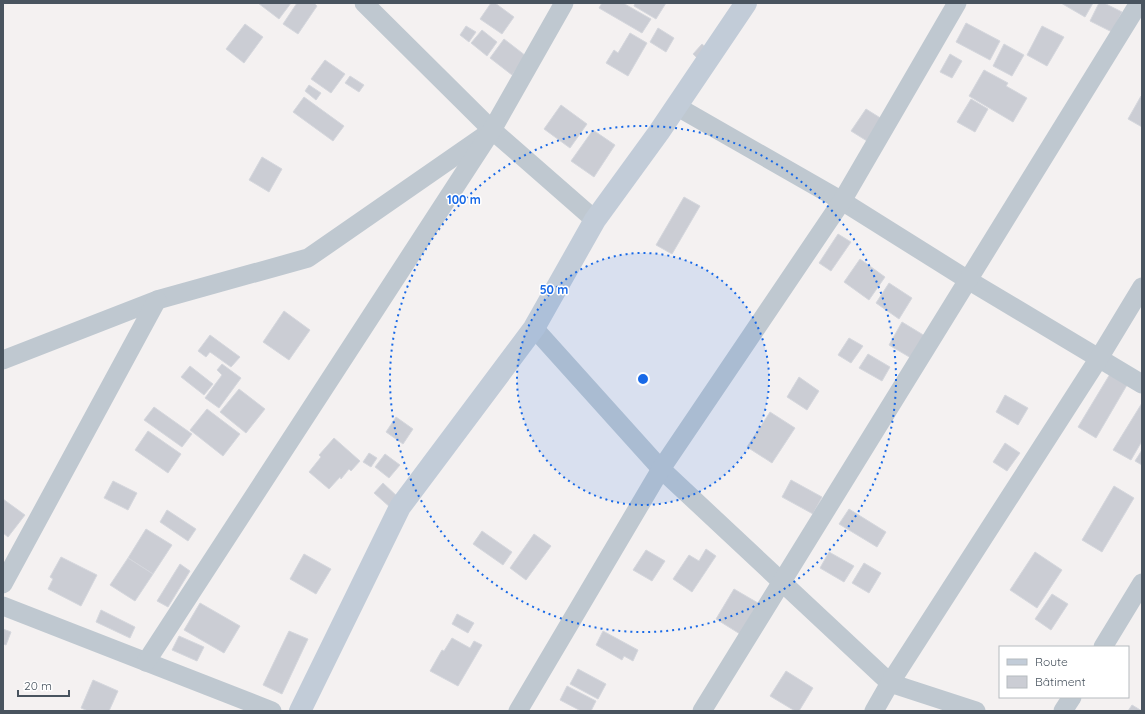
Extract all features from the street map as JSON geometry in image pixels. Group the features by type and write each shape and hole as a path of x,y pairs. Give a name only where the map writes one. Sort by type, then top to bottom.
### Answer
{"main road":[{"path":"300,711 400,507 534,328 595,220 676,106 746,3"}],"street":[{"path":"364,3 492,130 595,220"},
{"path":"146,662 492,130 564,3"},
{"path":"518,711 661,469 842,201 957,3"},
{"path":"702,711 1139,3"},
{"path":"676,106 842,201 968,280 1142,384"},
{"path":"3,360 157,300 308,258 492,130"},
{"path":"874,711 890,683 1099,358 1142,287"},
{"path":"3,584 157,300"},
{"path":"534,328 661,469 890,683 976,711"},
{"path":"1104,646 1142,583"},
{"path":"3,606 272,711"},
{"path":"1063,711 1071,698"}],"building":[{"path":"258,3 291,3 279,19"},
{"path":"297,3 314,3 317,6 298,34 283,24"},
{"path":"491,3 495,3 514,17 502,34 480,19"},
{"path":"602,3 623,3 651,19 642,33 599,8"},
{"path":"635,3 666,3 656,19 634,6"},
{"path":"1061,3 1093,3 1085,17"},
{"path":"1099,3 1104,3 1122,12 1112,32 1090,21"},
{"path":"966,23 1000,41 990,60 956,42"},
{"path":"245,24 263,37 244,63 226,49"},
{"path":"466,26 476,32 469,42 460,35"},
{"path":"1042,26 1064,37 1047,66 1027,55"},
{"path":"658,28 674,38 666,52 650,42"},
{"path":"482,30 497,42 487,56 471,43"},
{"path":"630,33 647,43 628,76 606,63 614,50 618,53"},
{"path":"504,39 526,56 512,75 490,58"},
{"path":"702,44 712,53 702,63 693,54"},
{"path":"1004,44 1024,55 1012,76 993,66"},
{"path":"950,54 962,61 952,78 940,72"},
{"path":"325,60 345,74 331,93 311,79"},
{"path":"984,70 1008,83 1006,86 1027,98 1013,122 969,96"},
{"path":"350,76 364,85 359,92 345,83"},
{"path":"309,85 321,93 316,100 305,91"},
{"path":"1141,96 1142,97 1142,127 1128,119"},
{"path":"304,97 344,126 333,141 293,112"},
{"path":"971,99 988,109 975,132 957,122"},
{"path":"561,105 587,124 570,148 544,129"},
{"path":"866,109 882,119 867,141 851,131"},
{"path":"593,130 615,145 594,177 571,161"},
{"path":"262,157 282,169 269,192 249,180"},
{"path":"684,197 700,206 672,254 656,245"},
{"path":"838,234 851,242 831,271 819,263"},
{"path":"860,259 885,277 869,300 844,282"},
{"path":"889,283 912,298 899,319 876,303"},
{"path":"284,311 310,330 289,360 263,342"},
{"path":"902,322 925,336 911,358 889,345"},
{"path":"210,335 240,357 231,367 210,352 206,357 198,351"},
{"path":"849,338 863,346 851,363 838,355"},
{"path":"868,354 890,367 882,381 859,368"},
{"path":"222,364 241,378 219,408 205,398 222,375 217,370"},
{"path":"190,366 213,384 204,395 181,377"},
{"path":"1110,374 1127,385 1096,438 1078,427"},
{"path":"799,377 819,391 807,410 787,397"},
{"path":"239,389 265,409 246,433 220,412"},
{"path":"1005,395 1028,408 1018,425 996,412"},
{"path":"1142,403 1142,441 1131,460 1113,450"},
{"path":"154,407 192,434 182,447 144,420"},
{"path":"207,409 240,434 223,456 190,430"},
{"path":"770,412 795,428 772,463 747,447"},
{"path":"396,417 413,429 403,444 386,432"},
{"path":"148,431 181,454 168,473 135,450"},
{"path":"334,438 360,461 351,471 349,469 341,479 340,477 329,489 309,472 321,457 319,455"},
{"path":"1005,443 1020,453 1007,471 993,462"},
{"path":"1142,450 1142,465 1135,461"},
{"path":"369,453 377,458 371,467 363,462"},
{"path":"385,454 400,465 389,478 375,467"},
{"path":"791,480 822,497 813,514 782,497"},
{"path":"113,481 137,493 128,510 104,498"},
{"path":"383,483 399,498 391,508 374,493"},
{"path":"1114,486 1134,498 1102,552 1082,540"},
{"path":"3,499 25,515 8,537 3,533"},
{"path":"849,509 886,532 877,547 839,524"},
{"path":"167,510 196,529 188,541 160,522"},
{"path":"146,529 172,545 153,574 128,558"},
{"path":"482,531 512,552 503,565 473,544"},
{"path":"534,534 551,546 526,580 510,568"},
{"path":"706,549 716,556 692,592 673,579 689,555 699,561"},
{"path":"646,550 665,561 652,581 633,570"},
{"path":"829,552 854,566 844,582 820,568"},
{"path":"1035,552 1062,570 1037,608 1010,590"},
{"path":"304,554 331,569 316,594 290,579"},
{"path":"61,557 97,575 81,606 48,589 53,579 50,577"},
{"path":"128,558 153,574 135,601 110,585"},
{"path":"864,563 881,573 869,593 852,583"},
{"path":"180,564 190,571 168,607 157,601"},
{"path":"734,589 758,603 740,634 716,619"},
{"path":"1052,594 1068,604 1051,630 1035,619"},
{"path":"200,603 240,626 224,653 184,630"},
{"path":"101,610 135,627 130,638 96,622"},
{"path":"457,614 474,623 468,633 452,624"},
{"path":"3,629 11,632 6,645 3,644"},
{"path":"289,631 308,639 282,694 263,685"},
{"path":"603,631 638,650 633,661 624,656 622,660 596,645"},
{"path":"179,636 204,647 197,661 172,650"},
{"path":"452,638 470,648 474,641 482,645 458,686 430,671 442,650 444,651"},
{"path":"578,669 606,684 598,699 570,684"},
{"path":"786,671 813,688 799,711 795,711 770,696"},
{"path":"93,680 118,691 109,711 88,711 81,708"},
{"path":"567,686 596,701 591,711 581,711 560,700"},
{"path":"1132,705 1142,711 1128,711"}]}
